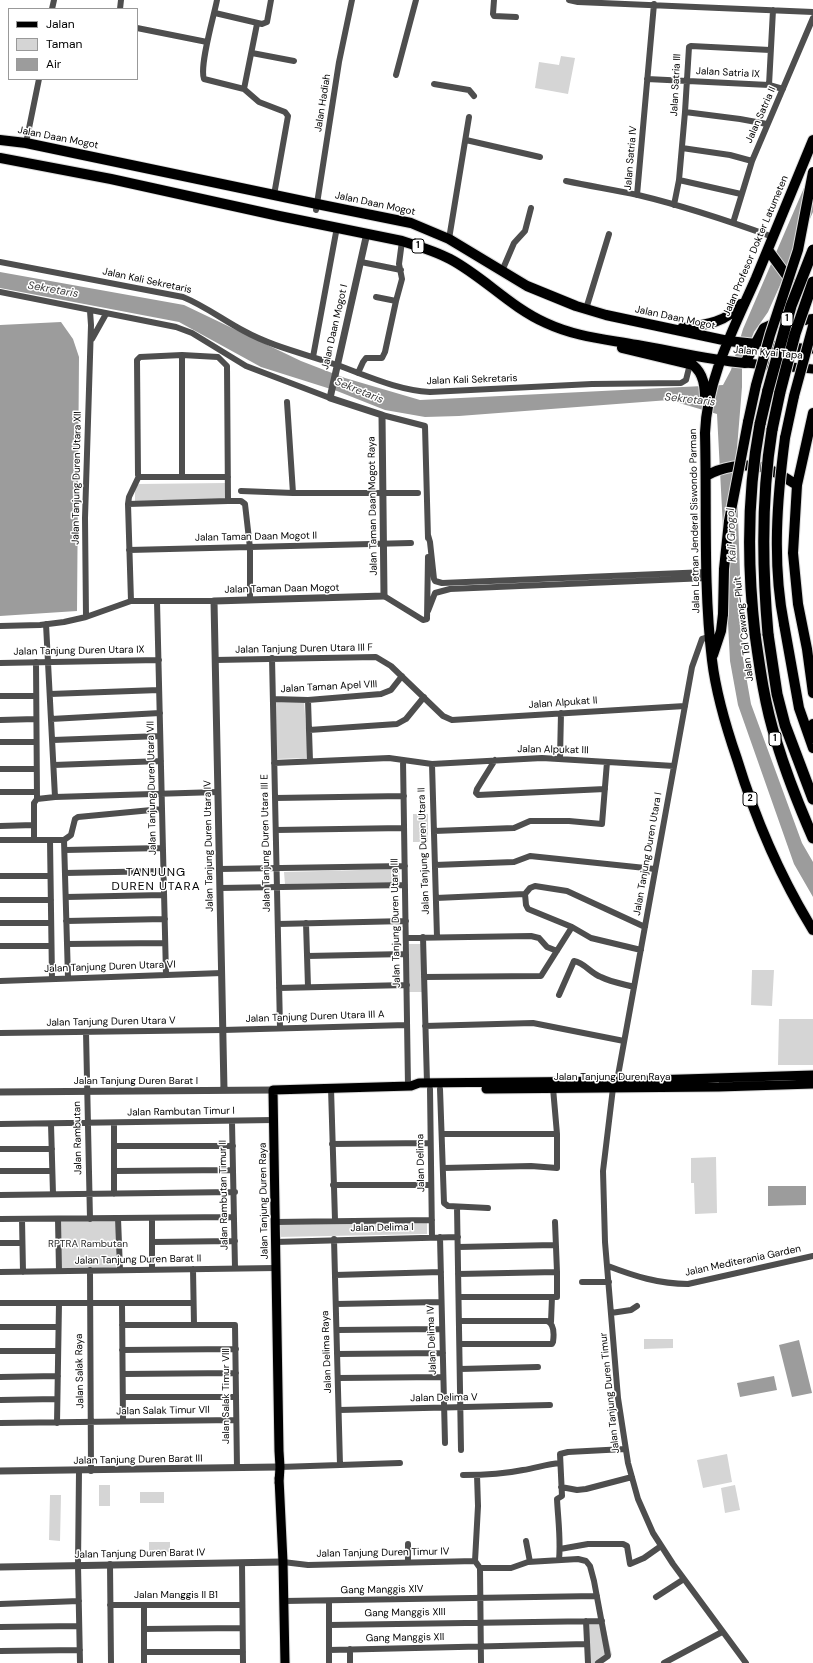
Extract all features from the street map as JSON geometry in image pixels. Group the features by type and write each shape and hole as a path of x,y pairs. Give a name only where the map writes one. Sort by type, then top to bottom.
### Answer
{"highway":[{"name":"Jalan Daan Mogot","path":"0,140 26,143 274,195 316,207 403,220 422,226 449,239 478,255 502,271 545,294 586,309 733,342"},
{"name":"Jalan Profesor Dokter Latumeten","path":"726,361 747,298 770,254 773,237 813,140"},
{"name":"1","path":"0,158 111,179 222,204 402,241 419,246 450,260 481,280 510,303 546,323 593,338 636,344 726,361"},
{"name":"Jalan Letnan Jenderal Siswondo Parman","path":"712,659 721,631 724,569 729,521 752,403 768,342 798,250 813,172"},
{"path":"196,198 200,180"},
{"path":"222,204 226,185"},
{"name":"Jalan Tol Cawang–Pluit","path":"813,250 784,330 763,410 755,450 750,501 749,554 750,591 755,634 762,680 775,739 799,806 813,838"},
{"path":"770,254 795,287 813,294"},
{"name":"1","path":"813,282 798,321 769,446 765,480 762,542 768,634 777,694 785,725 813,799"},
{"path":"672,329 719,322 734,313 747,298"},
{"name":"1","path":"744,363 754,343 764,328 773,324 813,318"},
{"path":"809,350 813,326"},
{"path":"812,745 799,708 778,589 777,522 781,470 790,417 813,336"},
{"path":"593,338 614,346 690,364 698,370 708,383 726,361"},
{"name":"Jalan Kyai Tapa","path":"733,342 754,343"},
{"name":"Jalan Kyai Tapa","path":"726,361 744,363"},
{"name":"Jalan Letnan Jenderal Siswondo Parman","path":"708,383 706,414 706,476 709,637 720,704 756,817 784,880 813,930"},
{"path":"813,413 797,485 793,562 798,604 810,649 813,693"},
{"path":"706,476 718,470 738,466 762,467 797,485"},
{"path":"812,745 813,724"}],"main road":[{"name":"Jalan Kyai Tapa","path":"754,343 809,350"},
{"name":"Jalan Kyai Tapa","path":"744,363 813,369"},
{"name":"Jalan Tanjung Duren Raya","path":"428,1086 440,1089 553,1088 813,1075"},
{"name":"Jalan Tanjung Duren Raya","path":"285,1663 279,1483 273,1090 410,1086 418,1089 428,1086 813,1084"}],"street":[{"path":"217,0 207,42 203,75 206,81 244,90 259,102 286,112 288,116 274,195"},
{"path":"215,13 262,24 267,22 271,0"},
{"name":"Jalan Hadiah","path":"316,207 339,62 352,0"},
{"path":"396,76 416,0"},
{"path":"494,0 494,16 516,17"},
{"path":"569,0 578,2 623,2 813,12"},
{"name":"Jalan Satria IV","path":"654,4 637,195 733,222 773,237"},
{"path":"769,85 773,10"},
{"name":"Jalan Satria II","path":"733,222 752,161 813,18"},
{"path":"244,90 257,24"},
{"path":"138,28 207,42"},
{"name":"Jalan Satria III","path":"674,205 679,180 682,148 688,49 692,46 770,50"},
{"path":"252,53 294,61"},
{"name":"Jalan Satria IX","path":"647,79 769,85 784,89"},
{"path":"26,143 39,80"},
{"path":"434,84 470,90 474,96"},
{"path":"685,112 767,124"},
{"path":"449,239 469,117"},
{"path":"466,140 540,157"},
{"path":"682,148 730,155 752,161"},
{"path":"679,180 742,194"},
{"path":"566,181 637,195"},
{"path":"502,271 514,243 525,231 531,208"},
{"path":"313,357 337,227"},
{"name":"Jalan Daan Mogot I","path":"330,395 367,233"},
{"path":"586,309 609,234"},
{"path":"358,374 366,358 382,358 385,352 402,279 399,264 402,241"},
{"name":"Jalan Kali Sekretaris","path":"0,262 183,297 197,303 245,332 313,357 336,368 399,387 430,392 592,384 681,383 686,380 690,364"},
{"path":"361,262 401,270"},
{"path":"330,264 337,263"},
{"path":"0,292 162,324 185,330 246,366 382,415 425,426 428,534 427,619 423,620 384,596"},
{"path":"376,297 396,301"},
{"name":"Jalan Tanjung Duren Utara XII","path":"86,617 85,518 91,340 90,310"},
{"name":"Jalan Tanjung Duren Utara XII","path":"91,340 106,314"},
{"path":"131,601 128,504 129,497 139,476 137,360 143,355 218,357 227,366 228,501"},
{"path":"182,355 182,477"},
{"path":"287,402 293,493"},
{"name":"Jalan Taman Daan Mogot Raya","path":"382,415 384,596"},
{"path":"139,476 228,477"},
{"path":"242,491 293,493 418,493"},
{"path":"128,504 241,501 246,508 250,548 250,600"},
{"path":"428,534 434,579 437,582 464,583 707,575"},
{"name":"Jalan Taman Daan Mogot II","path":"129,550 411,543"},
{"path":"428,612 435,593 450,589 597,578"},
{"name":"Jalan Taman Daan Mogot","path":"0,626 64,622 86,617 131,601 214,601 384,596"},
{"name":"Jalan Tanjung Duren Utara VII","path":"157,600 166,975"},
{"name":"Jalan Tanjung Duren Utara IV","path":"214,601 224,1090"},
{"path":"46,624 56,797"},
{"name":"Jalan Tanjung Duren Utara I","path":"615,1084 685,706 697,652 702,639 709,637"},
{"name":"Jalan Tanjung Duren Utara III F","path":"215,660 376,657 386,662 402,676 443,716"},
{"name":"Jalan Tanjung Duren Utara III E","path":"272,658 280,1028"},
{"name":"Jalan Tanjung Duren Utara IX","path":"0,663 159,660"},
{"path":"34,840 34,803 37,799 36,662"},
{"name":"Jalan Taman Apel VIII","path":"273,699 308,700 388,693 402,676"},
{"path":"50,694 159,690"},
{"path":"0,696 36,696"},
{"path":"309,730 397,724 406,719 424,697"},
{"path":"308,700 310,761"},
{"name":"Jalan Alpukat II","path":"443,716 447,719 461,721 560,713 685,706"},
{"path":"51,719 160,713"},
{"path":"560,713 560,758"},
{"path":"0,720 36,719"},
{"path":"52,740 160,736"},
{"path":"0,742 36,742"},
{"name":"Jalan Alpukat III","path":"274,763 389,758 432,764 560,758 674,766"},
{"name":"Jalan Tanjung Duren Utara III","path":"403,760 407,1025 410,1086"},
{"path":"495,760 477,789 476,793 478,795 605,789"},
{"path":"54,765 161,761"},
{"path":"434,831 514,828 530,821 602,824 607,762"},
{"name":"Jalan Tanjung Duren Utara II","path":"432,764 437,937"},
{"path":"0,769 36,769"},
{"path":"0,792 37,792"},
{"path":"37,799 56,797 218,792"},
{"path":"275,798 404,796"},
{"path":"0,840 64,840 71,835 75,819 78,816 162,809"},
{"path":"0,826 34,825"},
{"path":"276,830 404,828"},
{"path":"50,840 52,979"},
{"path":"64,840 68,978"},
{"path":"65,850 163,848"},
{"path":"435,864 514,862 530,856 656,869"},
{"path":"219,869 405,866"},
{"path":"65,873 164,871"},
{"path":"0,876 50,876"},
{"path":"220,888 405,884"},
{"path":"641,950 591,938 572,927 528,909 525,894 530,888 535,886 567,891 645,927"},
{"path":"436,898 525,894"},
{"path":"66,897 164,895"},
{"path":"0,900 51,900"},
{"path":"66,921 165,919"},
{"path":"278,924 406,921"},
{"path":"0,923 51,923"},
{"path":"306,923 308,987"},
{"path":"424,977 541,976 572,927"},
{"path":"406,938 535,936 542,940 547,947 558,951"},
{"path":"423,937 428,1086"},
{"path":"67,944 165,942"},
{"path":"0,946 51,946"},
{"path":"307,956 406,954"},
{"path":"559,995 574,961 585,966 588,971 599,977 634,987"},
{"name":"Jalan Tanjung Duren Utara VI","path":"0,981 222,973"},
{"path":"279,988 407,985"},
{"path":"425,1026 533,1023 624,1041"},
{"name":"Jalan Tanjung Duren Utara III A","path":"223,1030 407,1025"},
{"name":"Jalan Tanjung Duren Utara V","path":"0,1033 223,1030"},
{"name":"Jalan Rambutan","path":"86,1032 90,1219"},
{"name":"Jalan Tanjung Duren Timur","path":"615,1084 603,1172 608,1282 618,1398 625,1450 645,1516 661,1546 746,1663"},
{"name":"Jalan Delima","path":"428,1086 432,1237"},
{"path":"331,1088 334,1220"},
{"path":"443,1168 531,1166 555,1169 557,1167 553,1088"},
{"path":"440,1089 445,1205 488,1208"},
{"name":"Jalan Tanjung Duren Barat I","path":"0,1092 273,1090"},
{"name":"Jalan Rambutan Timur I","path":"0,1124 232,1122 274,1120"},
{"name":"Jalan Rambutan Timur II","path":"232,1122 235,1192 235,1268"},
{"path":"114,1123 114,1194"},
{"path":"51,1124 53,1194"},
{"path":"442,1134 556,1134"},
{"path":"332,1144 430,1143"},
{"path":"114,1146 233,1146"},
{"path":"0,1149 52,1149"},
{"path":"114,1170 234,1170"},
{"path":"0,1171 52,1171"},
{"path":"333,1185 431,1185"},
{"path":"0,1195 235,1192"},
{"path":"457,1207 462,1450"},
{"path":"0,1219 234,1217"},
{"path":"118,1218 120,1270"},
{"path":"152,1218 152,1270"},
{"path":"22,1219 23,1272"},
{"path":"58,1219 59,1271"},
{"path":"275,1222 334,1220 432,1220"},
{"path":"459,1297 557,1296 555,1222"},
{"name":"Jalan Delima IV","path":"440,1237 445,1443"},
{"name":"Jalan Delima I","path":"276,1242 334,1239 458,1237"},
{"name":"Jalan Delima Raya","path":"334,1239 340,1465"},
{"path":"152,1242 235,1241"},
{"path":"0,1243 22,1243"},
{"path":"458,1247 556,1246"},
{"name":"Jalan Mediterania Garden","path":"608,1266 638,1278 672,1284 688,1284 813,1256"},
{"name":"Jalan Tanjung Duren Barat II","path":"0,1272 276,1268"},
{"path":"122,1326 194,1325 193,1269"},
{"name":"Jalan Salak Raya","path":"90,1270 91,1471"},
{"path":"335,1275 441,1272"},
{"path":"458,1274 557,1272"},
{"path":"582,1282 608,1282"},
{"path":"460,1344 553,1344 554,1332 551,1322 552,1297"},
{"path":"336,1304 441,1302"},
{"path":"0,1303 194,1303"},
{"path":"57,1423 58,1303"},
{"path":"122,1303 123,1421"},
{"path":"611,1313 631,1310 637,1306"},
{"path":"459,1321 551,1322"},
{"name":"Jalan Salak Timur VIII","path":"194,1325 235,1326 237,1468"},
{"path":"0,1327 58,1327"},
{"path":"337,1330 442,1330"},
{"path":"122,1350 236,1349"},
{"path":"0,1351 58,1351"},
{"path":"337,1354 443,1353"},
{"path":"460,1369 538,1367"},
{"path":"123,1374 236,1373"},
{"path":"0,1377 58,1376"},
{"path":"338,1378 443,1377"},
{"path":"123,1397 236,1397"},
{"path":"0,1400 58,1399"},
{"name":"Jalan Delima V","path":"339,1410 550,1405"},
{"name":"Jalan Salak Timur VII","path":"0,1424 236,1420"},
{"path":"559,1560 558,1499 562,1496 560,1454 625,1450"},
{"path":"279,1467 400,1463"},
{"path":"463,1475 514,1472 544,1464 560,1463"},
{"name":"Jalan Tanjung Duren Barat III","path":"0,1471 91,1471 279,1467"},
{"path":"79,1471 78,1565 80,1663"},
{"path":"477,1475 475,1561 480,1568 481,1663"},
{"path":"561,1487 577,1490 586,1489 632,1477"},
{"path":"526,1541 530,1562"},
{"path":"408,1544 408,1562"},
{"path":"560,1549 578,1546 623,1544 627,1546 630,1564 644,1558 661,1546"},
{"path":"578,1546 578,1559"},
{"path":"480,1568 511,1568 530,1562 559,1560 578,1559 586,1561 590,1566 597,1596 608,1656 598,1663"},
{"name":"Jalan Tanjung Duren Timur IV","path":"282,1562 308,1565 475,1561"},
{"name":"Jalan Tanjung Duren Barat IV","path":"0,1567 282,1562"},
{"path":"242,1563 243,1663"},
{"path":"110,1564 111,1663"},
{"path":"656,1598 684,1579"},
{"name":"Gang Manggis XIV","path":"284,1601 597,1596"},
{"path":"329,1601 329,1663"},
{"path":"0,1604 79,1602"},
{"name":"Jalan Manggis II B1","path":"110,1605 242,1605"},
{"path":"144,1605 144,1663"},
{"path":"586,1621 588,1663"},
{"name":"Gang Manggis XIII","path":"329,1625 602,1621"},
{"path":"0,1627 79,1626"},
{"path":"144,1629 242,1628"},
{"path":"664,1663 722,1632"},
{"name":"Gang Manggis XII","path":"329,1650 587,1644"},
{"path":"350,1649 350,1663"},
{"path":"0,1651 80,1650"},
{"path":"144,1652 242,1652"}],"green space":[{"path":"561,56 575,58 568,94 535,88 539,62 559,65"},
{"path":"226,483 226,503 135,503 135,487 139,484"},
{"path":"276,701 304,701 308,758 276,759"},
{"path":"413,814 428,814 428,842 413,842"},
{"path":"399,869 400,882 285,884 284,872"},
{"path":"409,944 425,944 425,992 409,992"},
{"path":"752,970 774,970 772,1006 751,1005"},
{"path":"779,1019 813,1019 813,1065 778,1065"},
{"path":"716,1157 717,1213 695,1214 694,1183 691,1183 691,1158"},
{"name":"RPTRA Rambutan","path":"60,1221 116,1221 116,1268 60,1268"},
{"path":"427,1223 427,1234 278,1237 277,1225"},
{"path":"644,1339 673,1339 673,1348 644,1349"},
{"path":"727,1454 732,1482 703,1488 697,1460"},
{"path":"99,1485 110,1485 110,1506 99,1506"},
{"path":"735,1485 740,1510 725,1513 721,1488"},
{"path":"140,1492 164,1492 164,1503 140,1503"},
{"path":"50,1495 61,1495 60,1541 49,1540"},
{"path":"149,1542 170,1542 170,1552 149,1552"},
{"path":"604,1622 612,1655 596,1663 590,1663 588,1623"}],"water":[{"path":"813,167 813,212 768,312 754,332 742,362 742,387 736,461 743,659 751,704 802,843 813,862 813,897 794,864 738,705 730,661 717,414 669,400 459,416 425,417 385,410 337,391 261,367 179,322 0,288 0,272 184,305 301,361 345,378 420,400 723,385 731,370 743,329"},
{"path":"61,322 73,339 79,357 77,611 0,616 0,325"},
{"path":"768,1186 806,1186 806,1205 768,1206"},
{"path":"799,1340 812,1393 792,1397 779,1345"},
{"path":"774,1376 777,1390 740,1397 737,1383"}],"district":[{"name":"TANJUNG DUREN UTARA","path":"156,880"}],"water label":[{"name":"Sekretaris","path":"53,290"},
{"name":"Sekretaris","path":"359,391"},
{"name":"Sekretaris","path":"690,400"},
{"name":"Kali Grogol","path":"732,535"}]}
